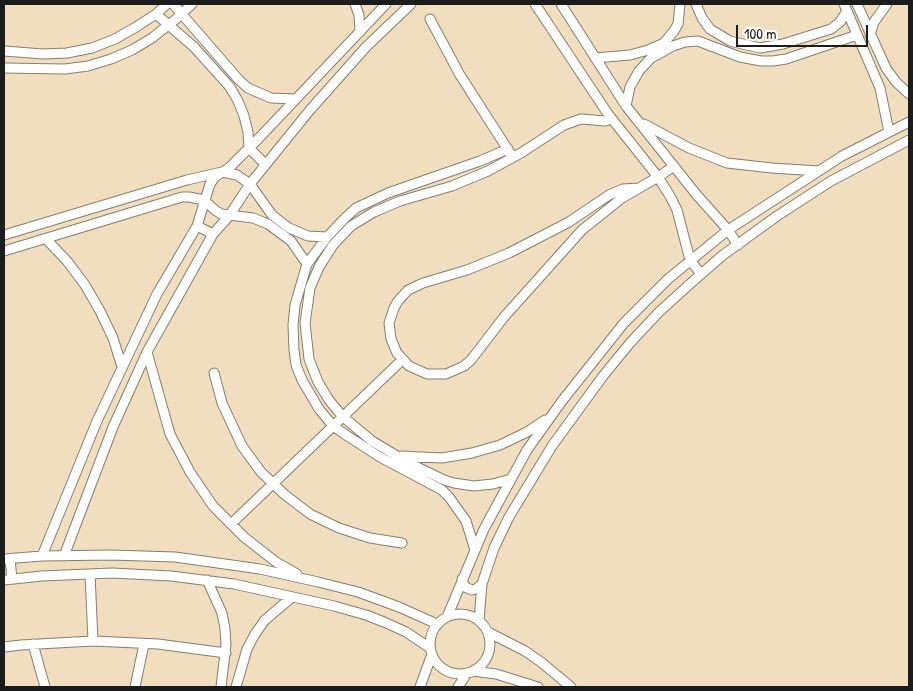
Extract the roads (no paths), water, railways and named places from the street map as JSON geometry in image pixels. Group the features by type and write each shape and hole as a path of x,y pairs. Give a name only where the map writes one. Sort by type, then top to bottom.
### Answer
{"street":[{"path":"4,51 43,54 68,53 92,48 115,39 156,14 166,4"},
{"path":"173,4 248,88 271,98 296,99"},
{"path":"4,68 65,69 88,66 111,59 132,50 169,24 192,4"},
{"path":"355,4 360,32"},
{"path":"42,556 97,421 157,294 196,226 210,184 249,148 386,4"},
{"path":"64,556 113,427 147,352 213,234 229,216 266,164 366,47 411,4"},
{"path":"534,4 612,119 658,177 677,210 690,260 700,274"},
{"path":"561,4 626,106 728,230 738,245"},
{"path":"595,58 630,55 648,50 664,42 678,24 680,4"},
{"path":"696,4 702,18 710,29 730,41 760,48 783,44 831,29 840,22 845,8"},
{"path":"856,4 886,68 896,82 909,94"},
{"path":"870,35 874,22 887,4"},
{"path":"845,8 880,88 889,132"},
{"path":"156,14 194,47 230,87 244,116 249,148 266,164"},
{"path":"430,19 460,75 513,157"},
{"path":"698,41 710,29"},
{"path":"626,106 630,88 639,71 651,58 685,42 698,41 740,57 773,61 786,59 857,35"},
{"path":"511,479 484,486 454,483 425,471 356,430 329,400 318,382 309,359 305,335 307,300 314,277 325,256 342,235 362,218 400,201 470,179 513,157 564,125 581,119 606,121 612,119"},
{"path":"639,122 689,148 727,163 772,168 819,170"},
{"path":"447,617 475,550 527,450 551,415 624,323 668,279 728,230 819,170 909,122"},
{"path":"479,620 482,584 502,530 529,481 552,446 603,376 630,343 669,302 700,274 776,216 831,181 909,140"},
{"path":"475,550 466,521 442,490 380,457 333,426 312,398 296,365 293,339 295,306 307,264 327,237 356,208 388,192 480,161 508,149"},
{"path":"639,188 623,189 609,195 563,225 509,253 468,270 422,283 408,290 398,301 391,315 389,331 393,346 402,360 409,366 427,374 446,374 464,366 570,242 607,209 674,166"},
{"path":"4,235 187,180 222,172 237,176 250,184 268,210 282,225 301,234 327,237"},
{"path":"4,251 189,196 204,200 215,210 229,216 253,218 276,229 290,241 307,264"},
{"path":"196,226 213,234"},
{"path":"46,239 67,261 89,291 113,338 122,367"},
{"path":"147,352 170,434 190,472 213,506 244,537 276,562 306,579"},
{"path":"231,524 402,360"},
{"path":"214,373 222,403 234,432 251,459 272,483 303,509 332,525 370,538 402,543"},
{"path":"398,456 442,458 486,450 527,432 551,415"},
{"path":"437,624 358,592 260,569 175,557 111,555 42,556 7,559 8,579 90,574 171,576 207,580 334,606 384,622 406,632 431,651 438,665 449,672 496,674 538,687"},
{"path":"90,574 92,641"},
{"path":"462,579 465,587 472,590 482,584"},
{"path":"207,580 222,613 225,629 226,653 220,687"},
{"path":"236,687 247,649 255,634 265,620 292,597"},
{"path":"420,687 431,651 431,635 437,624 447,617 463,614 479,620 488,632 490,642 488,654 483,664 470,672 458,687"},
{"path":"488,632 525,651 571,687"},
{"path":"4,647 92,641 144,644 226,653"},
{"path":"33,644 45,687"},
{"path":"136,687 144,644"}]}
